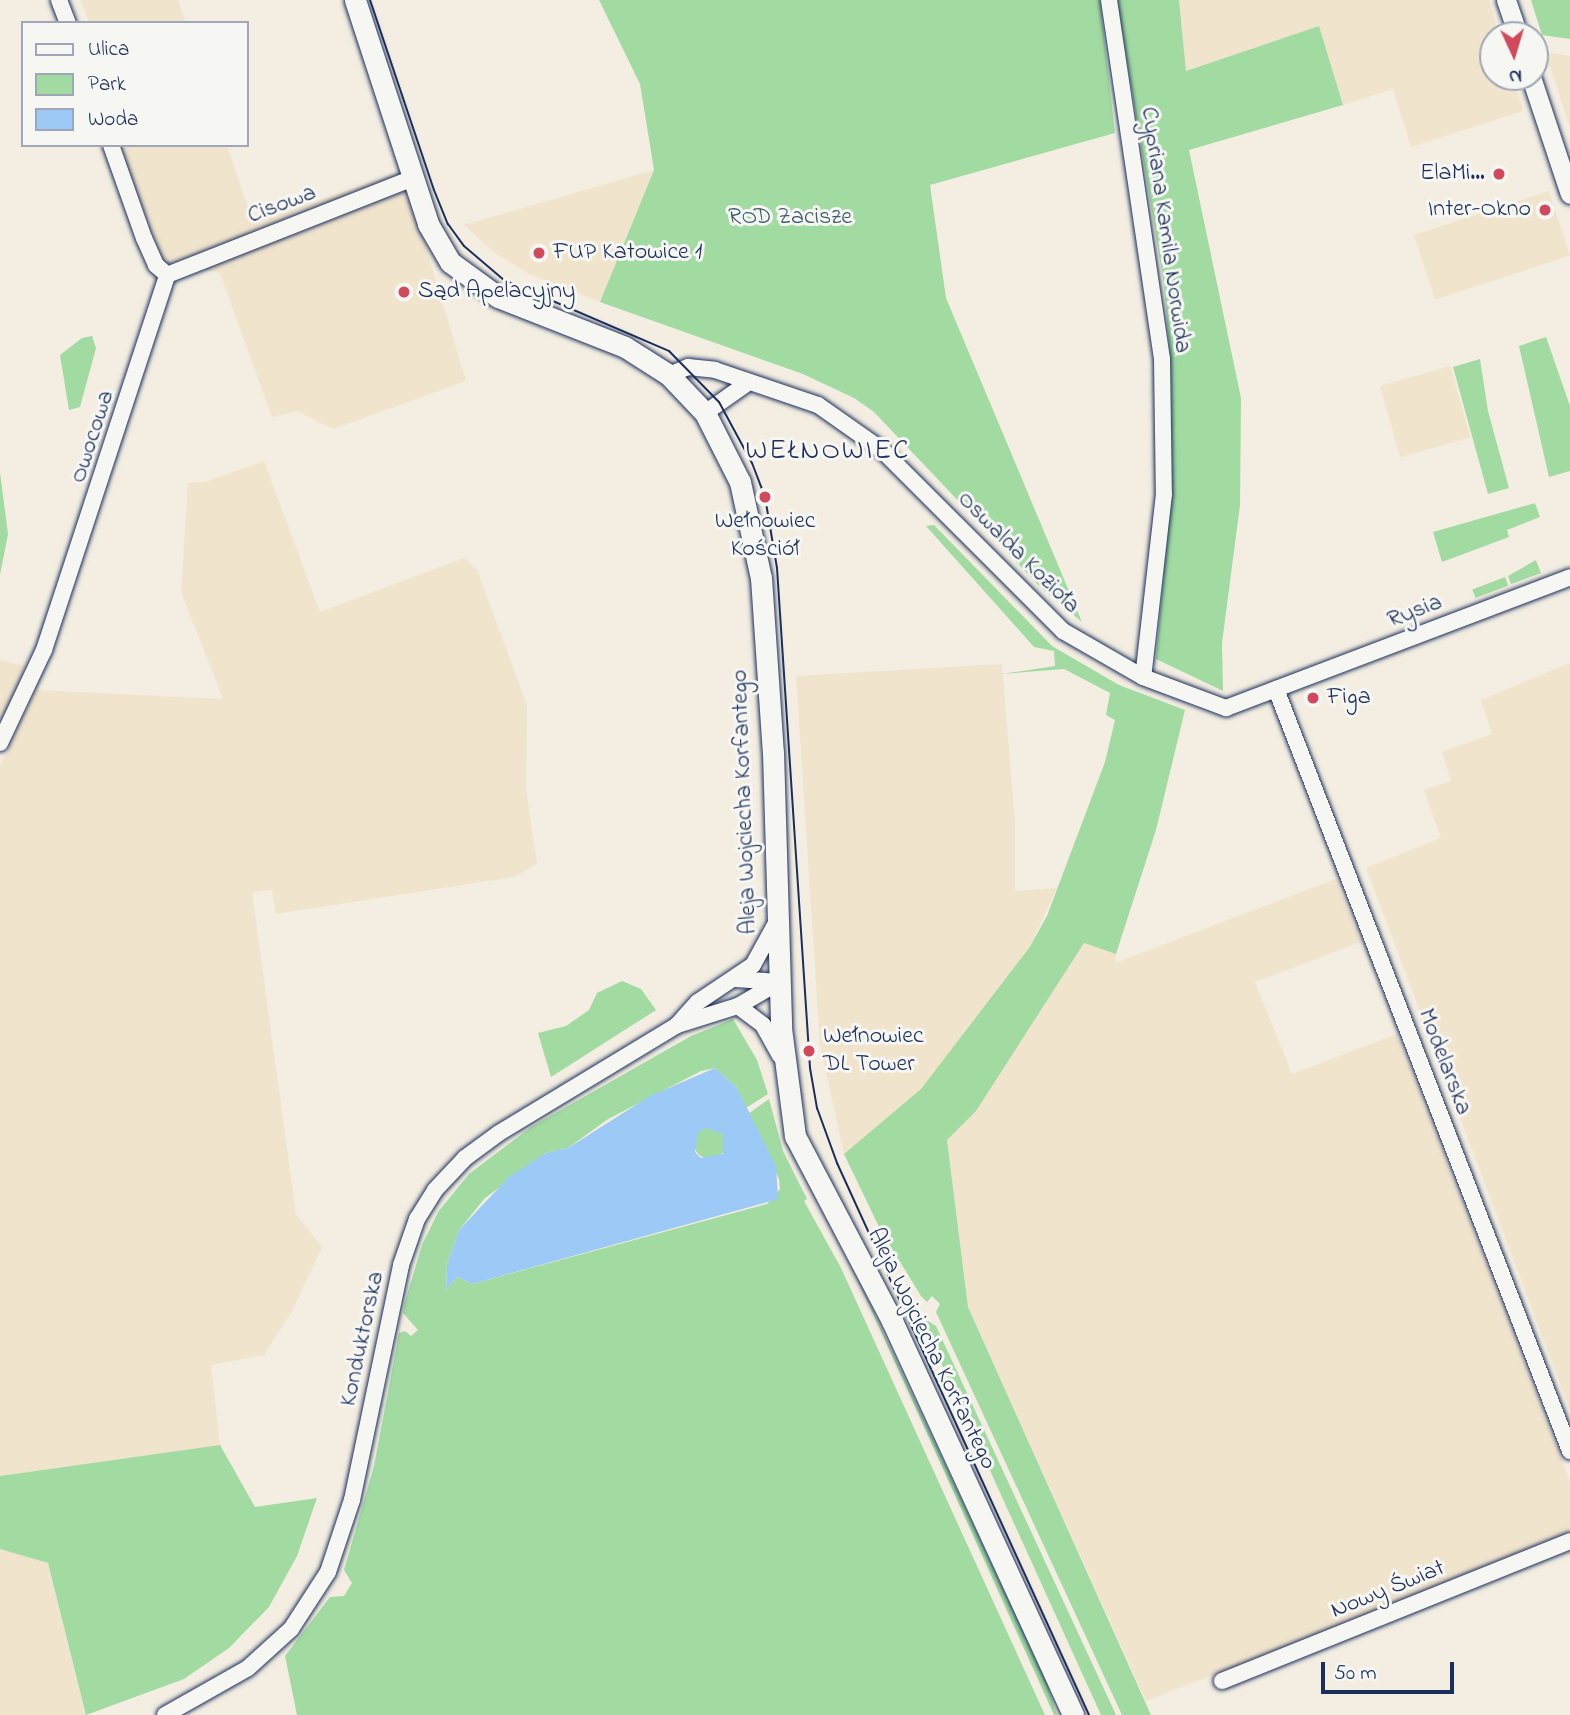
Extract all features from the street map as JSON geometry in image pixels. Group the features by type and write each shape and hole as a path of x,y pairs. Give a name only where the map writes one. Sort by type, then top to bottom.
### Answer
{"main road":[{"name":"Aleja Wojciecha Korfantego","path":"355,0 413,178 437,242 458,270 498,297 625,347 669,375 705,413 740,482 756,539 773,752 775,925 783,1068 792,1126 808,1168 892,1321 1073,1715"}],"street":[{"path":"59,0 67,21"},
{"name":"Cypriana Kamila Norwida","path":"1109,0 1162,359 1164,494 1143,677"},
{"path":"1506,0 1513,21"},
{"path":"1536,91 1570,194"},
{"path":"112,147 144,238 156,265 167,275"},
{"name":"Cisowa","path":"167,275 413,178"},
{"name":"Owocowa","path":"0,743 44,650 121,428 167,275"},
{"name":"Oswalda Kozioła","path":"669,375 688,367 715,370 818,405 882,450 1063,631 1143,677 1226,708 1276,690"},
{"path":"705,413 749,382"},
{"name":"Rysia","path":"1276,690 1570,577"},
{"name":"Modelarska","path":"1276,690 1570,1451"},
{"name":"Konduktorska","path":"677,1025 698,1002 736,979 753,965 775,925"},
{"path":"736,979 779,982"},
{"name":"Konduktorska","path":"165,1715 248,1668 291,1629 328,1572 352,1500 401,1265 417,1219 435,1190 465,1158 499,1133 677,1025 738,1006 779,982"},
{"path":"738,1006 763,1025 775,1042 783,1068"},
{"name":"Nowy Świat","path":"1222,1681 1570,1541"}],"shaded area":[{"path":"81,0 178,0 185,21 88,21"},
{"path":"1179,0 1489,0 1495,21 1479,21 1479,91 1517,91 1523,111 1411,147 1393,89 1343,105 1319,26 1186,71"},
{"path":"1549,53 1570,56 1570,128 1549,64"},
{"path":"120,147 228,147 253,223 403,171 466,381 333,429 297,411 272,417 220,273 163,262"},
{"path":"654,170 600,302 527,273 495,253 464,225"},
{"path":"1549,191 1570,256 1435,300 1414,235"},
{"path":"1450,366 1470,437 1400,457 1380,386"},
{"path":"264,461 320,612 464,558 477,570 527,705 526,788 537,864 514,877 276,914 272,890 252,892 296,1214 322,1247 292,1311 264,1355 211,1365 220,1445 0,1476 0,766 36,690 223,699 181,592 188,483 205,482"},
{"path":"0,660 25,666 0,730"},
{"path":"1570,663 1570,1410 1366,868 1441,838 1424,790 1451,781 1442,752 1492,734 1481,700"},
{"path":"1002,664 1015,821 1015,891 1057,888 1029,948 921,1089 844,1154 820,1045 796,676"},
{"path":"1336,879 1361,942 1255,982 1292,1074 1397,1034 1570,1482 1570,1535 1146,1701 968,1307 947,1139 976,1111 1084,942 1116,954 1115,963"},
{"path":"0,1549 48,1562 86,1715 0,1715"}],"green space":[{"name":"ROD Zacisze","path":"599,0 1100,0 1115,133 930,185 946,298 1082,622 1041,588 874,412 854,398 803,374 600,302 654,170 640,84"},
{"path":"1117,0 1179,0 1186,71 1319,26 1343,105 1189,150 1241,398 1240,505 1222,643 1223,691 1156,659 1171,495 1170,357 1164,285"},
{"path":"1531,0 1570,0 1570,39 1549,36 1549,21 1538,21"},
{"path":"92,336 96,348 80,407 69,410 60,355 82,338"},
{"path":"1546,337 1570,406 1570,471 1549,477 1519,346"},
{"path":"1480,359 1488,411 1509,488 1488,494 1453,367"},
{"path":"0,472 8,534 0,575"},
{"path":"1535,503 1540,517 1507,530 1509,537 1442,562 1433,532"},
{"path":"934,525 1052,646 1119,685 1185,710 1156,830 1116,954 1084,943 976,1111 947,1140 968,1307 1151,1715 1122,1715 936,1312 940,1304 932,1296 927,1302 921,1296 880,1229 844,1154 921,1089 1029,948 1047,916 1105,762 1115,720 1106,715 1110,693 1064,669 1002,674 1055,666 1054,651 1034,647 926,526"},
{"path":"1536,560 1541,573 1511,584 1508,576"},
{"path":"1505,577 1508,585 1476,598 1472,590"},
{"path":"622,981 641,989 656,1010 551,1077 538,1033 566,1026 589,1010 597,993"},
{"path":"733,1019 757,1060 768,1094 746,1108 737,1088 715,1068 701,1071 608,1119 568,1148 546,1153 485,1198 459,1230 447,1265 446,1290 457,1277 472,1284 767,1204 780,1189 779,1179 748,1114 769,1099 783,1151 807,1199 804,1201 841,1268 1045,1715 297,1715 285,1656 330,1597 344,1596 352,1583 344,1570 374,1466 399,1333 405,1331 411,1336 418,1330 403,1313 405,1302 422,1245 438,1212 469,1174 531,1127 691,1036"},
{"path":"710,1127 721,1132 726,1143 721,1154 710,1159 699,1154 694,1143 699,1132"},
{"path":"843,1247 1046,1680 1057,1715 1054,1715"},
{"path":"928,1321 936,1326 1116,1715 1101,1715 923,1323"},
{"path":"220,1445 255,1507 317,1498 297,1556 269,1607 229,1648 184,1679 86,1715 48,1563 0,1549 0,1476"}],"water":[{"path":"715,1068 737,1088 776,1166 778,1199 472,1284 457,1277 446,1290 447,1265 459,1230 509,1177 546,1153 568,1148 650,1096","holes":["705,1128 723,1134 723,1154 701,1158 695,1152 698,1133"]}],"tram line":[{"path":"370,0 434,190 448,224 464,246 504,280 669,351 719,402 752,463 765,497 777,568 810,1068 817,1108 837,1163 1089,1715"}],"place":[{"name":"ElaMi…","path":"1499,174"},
{"name":"Inter-Okno","path":"1545,210"},
{"name":"FUP Katowice 1","path":"539,253"},
{"name":"Sąd Apelacyjny","path":"404,292"},
{"name":"Wełnowiec Kościół","path":"765,497"},
{"name":"Figa","path":"1313,698"},
{"name":"Wełnowiec DL Tower","path":"809,1051"}],"district":[{"name":"WEŁNOWIEC","path":"828,452"}]}
